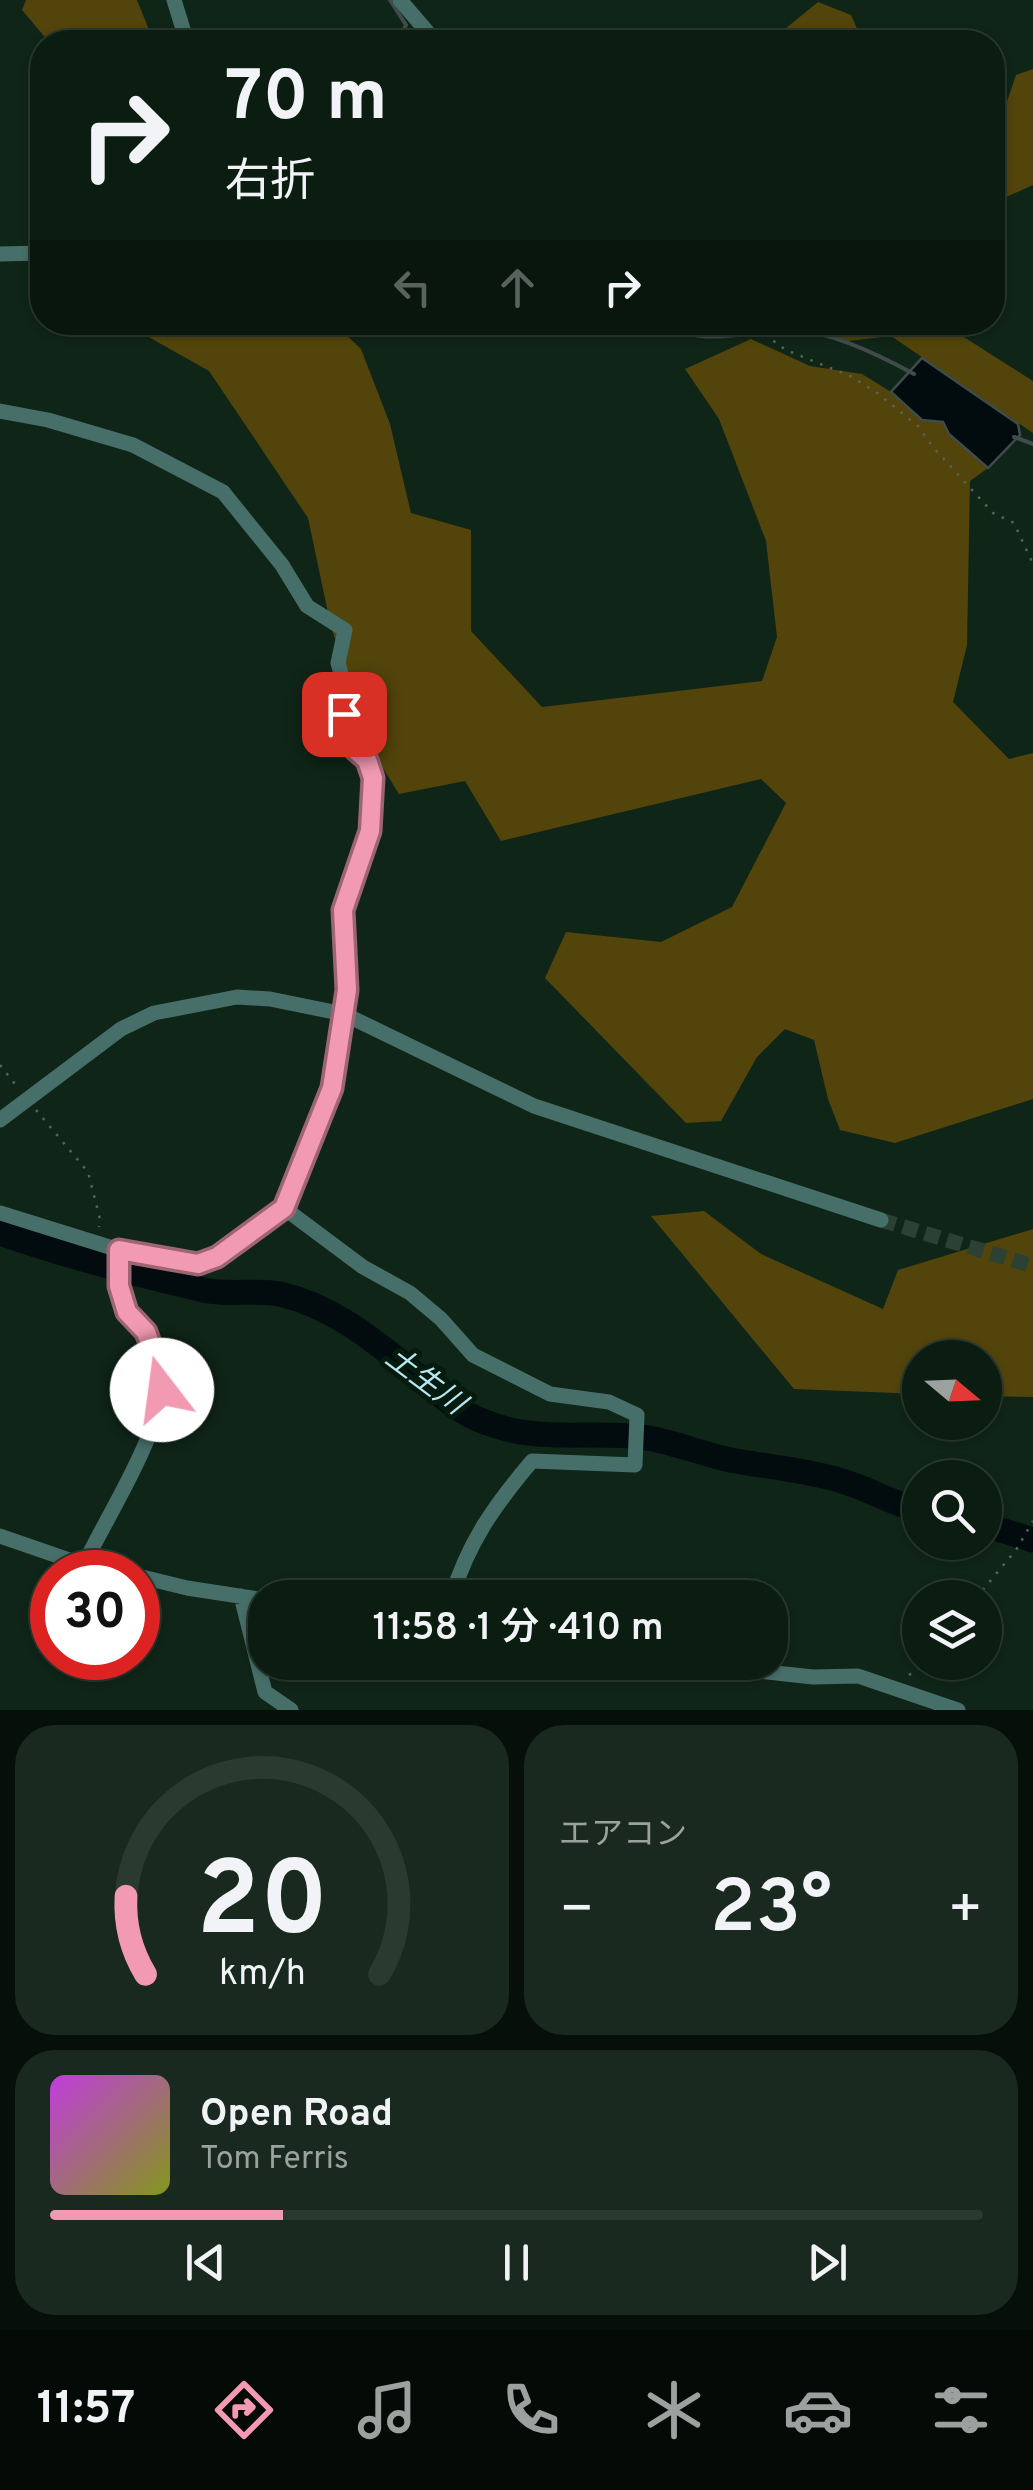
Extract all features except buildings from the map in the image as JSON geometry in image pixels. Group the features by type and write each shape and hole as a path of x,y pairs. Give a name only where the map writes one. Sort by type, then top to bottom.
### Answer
{"street":[{"path":"174,0 183,30"},
{"path":"400,0 426,30"},
{"path":"0,254 30,254"},
{"path":"0,410 133,444 224,492 282,565 306,606 345,630 338,663 345,688 344,740 367,760 373,778 370,831 343,910 347,990 332,1088 284,1208 217,1257 198,1264 119,1250 0,1214"},
{"path":"0,1120 121,1029 154,1013 237,997 305,1004 344,1014 534,1106 881,1220"},
{"path":"284,1208 363,1268 410,1293 441,1318 473,1354 550,1394 609,1402 637,1415 635,1464 532,1461 493,1507 464,1559 458,1580"},
{"path":"92,1550 141,1452 160,1408 162,1390 146,1332 127,1312 119,1286 119,1250"},
{"path":"0,1536 41,1550"},
{"path":"160,1581 248,1597"},
{"path":"241,1596 265,1692 291,1710"},
{"path":"788,1674 858,1676 890,1688 910,1702 958,1710"}],"path":[{"path":"766,335 786,350 850,376 918,426 993,513 1014,523 1033,564"},
{"path":"0,1064 88,1172 100,1219 96,1243"},
{"path":"991,1580 1033,1521"},
{"path":"890,1688 902,1680"}],"shaded area":[{"path":"26,0 137,0 149,30 39,30 22,10"},
{"path":"818,2 851,15 858,30 784,30"},
{"path":"1033,69 1033,185 1005,198 1005,108 1016,75"},
{"path":"145,335 346,335 361,349 390,424 411,513 471,530 471,631 542,707 762,681 777,637 766,541 719,419 685,369 751,339 810,366 862,374 891,392 922,420 943,422 949,434 988,468 970,481 967,645 953,702 1009,759 1033,753 1033,1099 895,1143 840,1130 814,1040 785,1029 757,1057 721,1121 686,1123 545,978 566,932 661,942 732,907 786,803 761,779 501,841 465,781 399,794 376,757 331,627 308,518 209,371"},
{"path":"830,335 961,335 1033,381 1033,433 891,336 848,341"},
{"path":"922,358 1018,424 1020,435 988,468 949,434 943,422 922,420 891,392"},
{"path":"704,1211 761,1254 883,1309 898,1270 1033,1229 1033,1397 1002,1396 1002,1340 902,1340 902,1393 794,1389 651,1216"}],"waterway":[{"path":"390,0 406,25 404,30"},
{"path":"696,335 739,335"},
{"path":"823,335 857,346 914,374"},
{"path":"1014,437 1033,444"},
{"name":"土生川","path":"0,1233 102,1265 204,1290 271,1293 300,1300 356,1328 458,1408 494,1425 536,1434 653,1439 730,1460 828,1477 902,1505"},
{"name":"土生川","path":"1002,1530 1033,1540"}],"tunnel":[{"path":"881,1220 1033,1266"}],"route":[{"path":"162,1390 146,1332 127,1312 119,1286 119,1250 198,1264 217,1257 284,1208 332,1088 347,990 343,910 370,831 373,778 367,760 344,740 344,714"}]}
